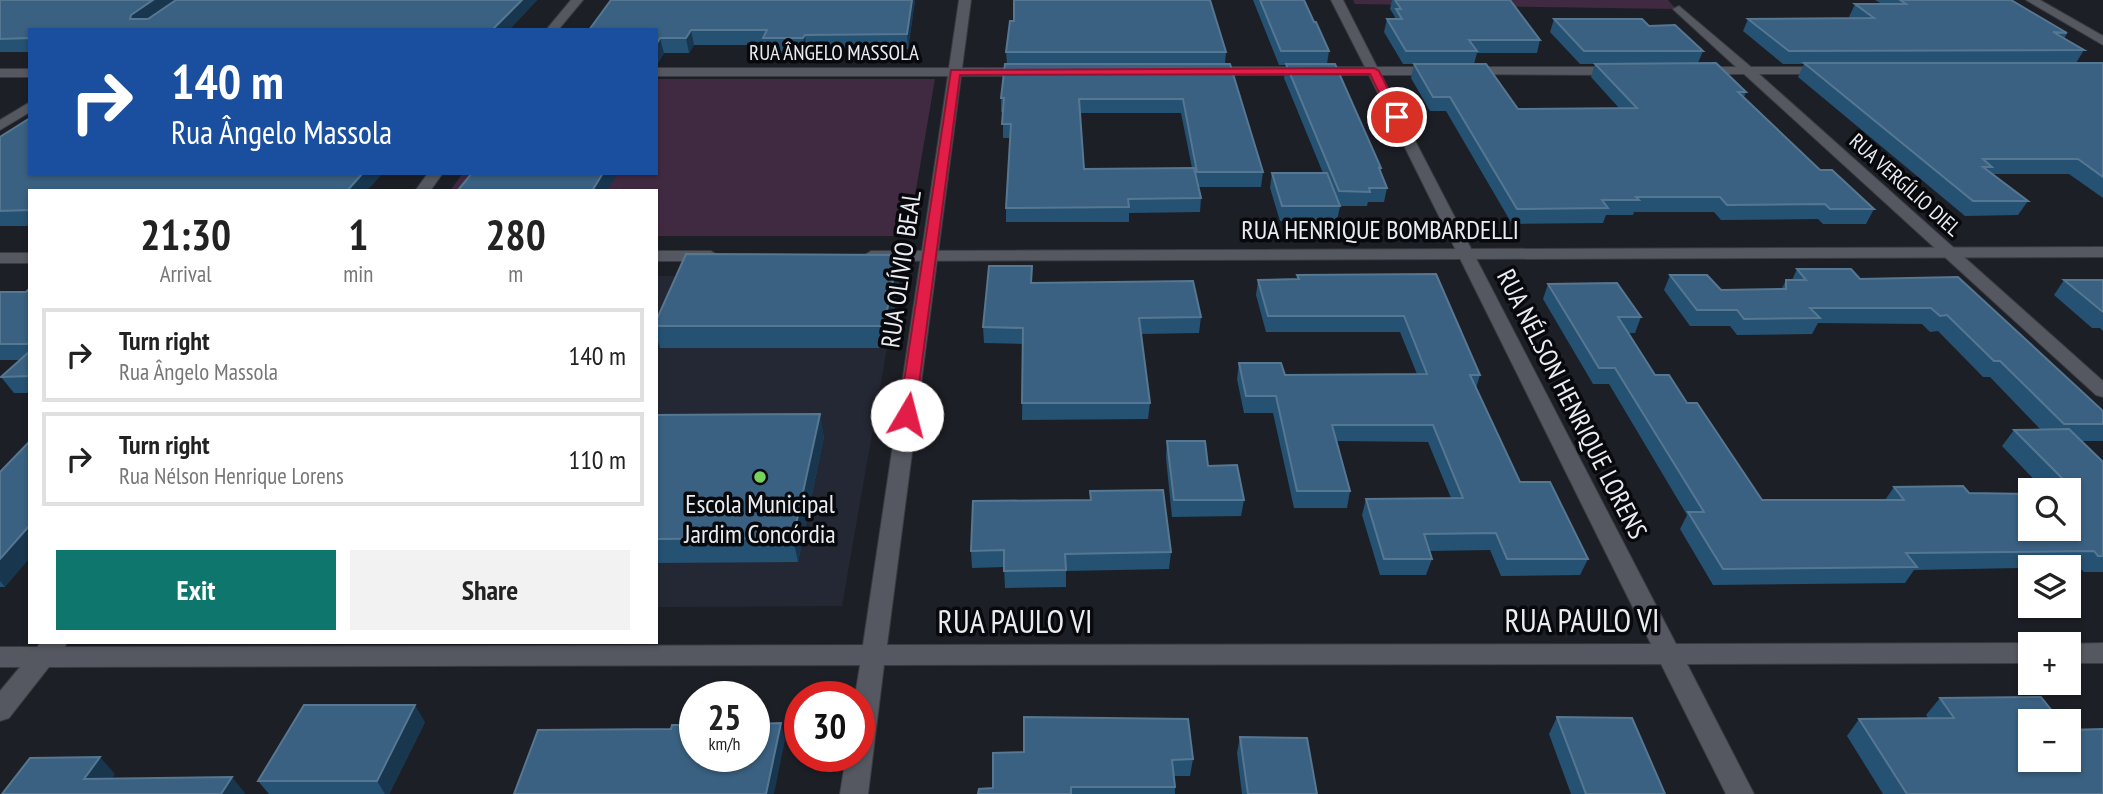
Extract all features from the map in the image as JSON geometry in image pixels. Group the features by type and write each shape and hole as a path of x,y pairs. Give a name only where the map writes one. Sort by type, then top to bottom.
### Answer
{"street":[{"path":"554,28 577,0"},
{"name":"RUA OLÍVIO BEAL","path":"854,794 965,0"},
{"name":"RUA NÉLSON HENRIQUE LORENS","path":"1337,0 1740,794"},
{"path":"2032,0 2103,41"},
{"name":"RUA VERGÍLIO DIEL","path":"1679,9 2103,391"},
{"path":"1679,71 1843,70"},
{"path":"1192,71 1638,71"},
{"name":"RUA ÂNGELO MASSOLA","path":"658,72 1039,72"},
{"path":"0,74 28,73"},
{"path":"0,126 28,107"},
{"path":"424,189 434,175"},
{"name":"RUA HENRIQUE BOMBARDELLI","path":"847,256 2103,252"},
{"path":"658,256 724,256"},
{"path":"0,258 28,258"},
{"path":"0,710 49,650"},
{"name":"RUA PAULO VI","path":"0,657 49,650 873,655 2018,653"},
{"path":"2081,653 2103,653"}],"shaded area":[{"path":"1353,0 1668,0 1676,9 1355,4"},
{"path":"658,79 935,79 908,236 658,236 658,189 451,189 462,175 658,175"},
{"name":"Escola Municipal Jardim Concórdia","path":"658,276 691,276 887,348 842,606 658,607"}],"building":[{"path":"0,0 153,0 131,15 130,19 148,19 176,0 522,0 494,28 28,28 28,38 0,39"},
{"path":"611,0 912,0 907,34 763,38 767,30 691,30 686,38 660,38 658,42 658,28 590,28"},
{"path":"1014,0 1210,0 1226,52 1006,52 1010,21 1014,21"},
{"path":"1260,0 1304,0 1329,51 1281,51"},
{"path":"1395,0 1510,0 1540,40 1469,40 1477,51 1406,51 1387,19 1402,19 1396,9 1401,9"},
{"path":"1900,0 2011,0 2067,33 2053,32 2084,50 1789,51 1748,19 1874,18 1855,4 1906,4"},
{"path":"1554,19 1642,19 1649,26 1675,25 1703,51 1584,51"},
{"path":"1716,63 1746,92 1738,92 1820,170 1832,170 1874,209 1830,209 1825,204 1727,205 1720,197 1636,197 1639,200 1602,200 1608,208 1517,209 1450,97 1433,97 1414,64 1486,64 1518,109 1637,108 1595,64"},
{"path":"1804,63 2103,63 2103,177 2078,159 1983,159 1992,167 1983,167 2028,201 1973,201"},
{"path":"1005,64 1230,64 1263,172 1197,172 1183,99 1079,99 1084,169 1194,168 1201,198 1128,199 1129,207 1006,208 1011,124 1002,124 1004,98 1001,98"},
{"path":"1286,64 1335,64 1381,168 1387,188 1369,188 1370,192 1339,191"},
{"path":"28,119 28,175 361,175 349,189 28,189 28,210 0,211 0,137"},
{"path":"1272,173 1327,173 1340,206 1282,206"},
{"path":"470,175 602,175 593,189 459,189"},
{"path":"686,254 898,255 884,326 658,326 658,317"},
{"path":"989,266 1032,266 1031,283 1193,281 1201,317 1139,318 1150,403 1022,403 1023,328 983,327"},
{"path":"1797,269 1851,269 1860,279 1958,277 2103,411 2103,424 2064,424 2000,361 1994,361 1947,315 1940,316 1931,308 1810,308 1820,318 1744,319 1737,310 1697,310 1670,275 1707,275 1721,290 1786,289 1786,280 1806,280"},
{"path":"1436,274 1480,375 1470,375 1520,482 1550,482 1588,559 1507,559 1496,533 1424,534 1432,559 1384,559 1366,499 1463,498 1433,425 1332,425 1350,491 1297,491 1276,396 1246,396 1239,363 1281,363 1285,375 1427,374 1404,316 1268,316 1258,280 1299,279 1297,275"},
{"path":"2064,280 2103,280 2103,312"},
{"path":"1617,283 1641,317 1618,317 1655,375 1669,375 1687,403 1697,403 1762,500 1904,500 1894,487 1963,486 1969,493 2018,494 2018,541 2081,541 2081,478 2062,478 2014,430 2069,429 2103,462 2103,556 2098,556 2094,551 1906,553 1917,567 1723,569 1688,512 1704,512 1615,368 1599,368 1548,284"},
{"path":"28,290 28,344 0,344 0,292"},
{"path":"28,353 28,376 1,377"},
{"path":"820,414 793,538 658,539 658,415"},
{"path":"1167,441 1205,441 1208,466 1237,465 1244,500 1174,500"},
{"path":"28,443 28,527 0,559 0,472"},
{"path":"1163,490 1171,552 1065,554 1066,570 1004,571 1004,550 971,551 973,501 1091,500 1090,491"},
{"path":"2041,697 2050,709 2018,709 2018,772 2081,772 2081,730 2103,729 2103,794 1907,794 1859,719 1954,718 1940,698"},
{"path":"304,705 415,705 377,781 258,781"},
{"path":"1024,717 1188,719 1193,759 1172,760 1175,787 1071,787 1071,794 978,794 979,789 993,788 993,753 1024,752"},
{"path":"1557,717 1632,718 1665,794 1586,794"},
{"path":"770,723 781,723 766,794 514,794 538,730 671,729 672,725 679,725 679,772 770,772"},
{"path":"1240,737 1307,738 1317,794 1248,794"},
{"path":"100,757 84,779 232,777 221,794 2,794 30,758"}],"place":[{"name":"Escola Municipal Jardim Concórdia","path":"760,477"}],"route":[{"path":"907,415 955,72 1374,71 1397,117"}]}
